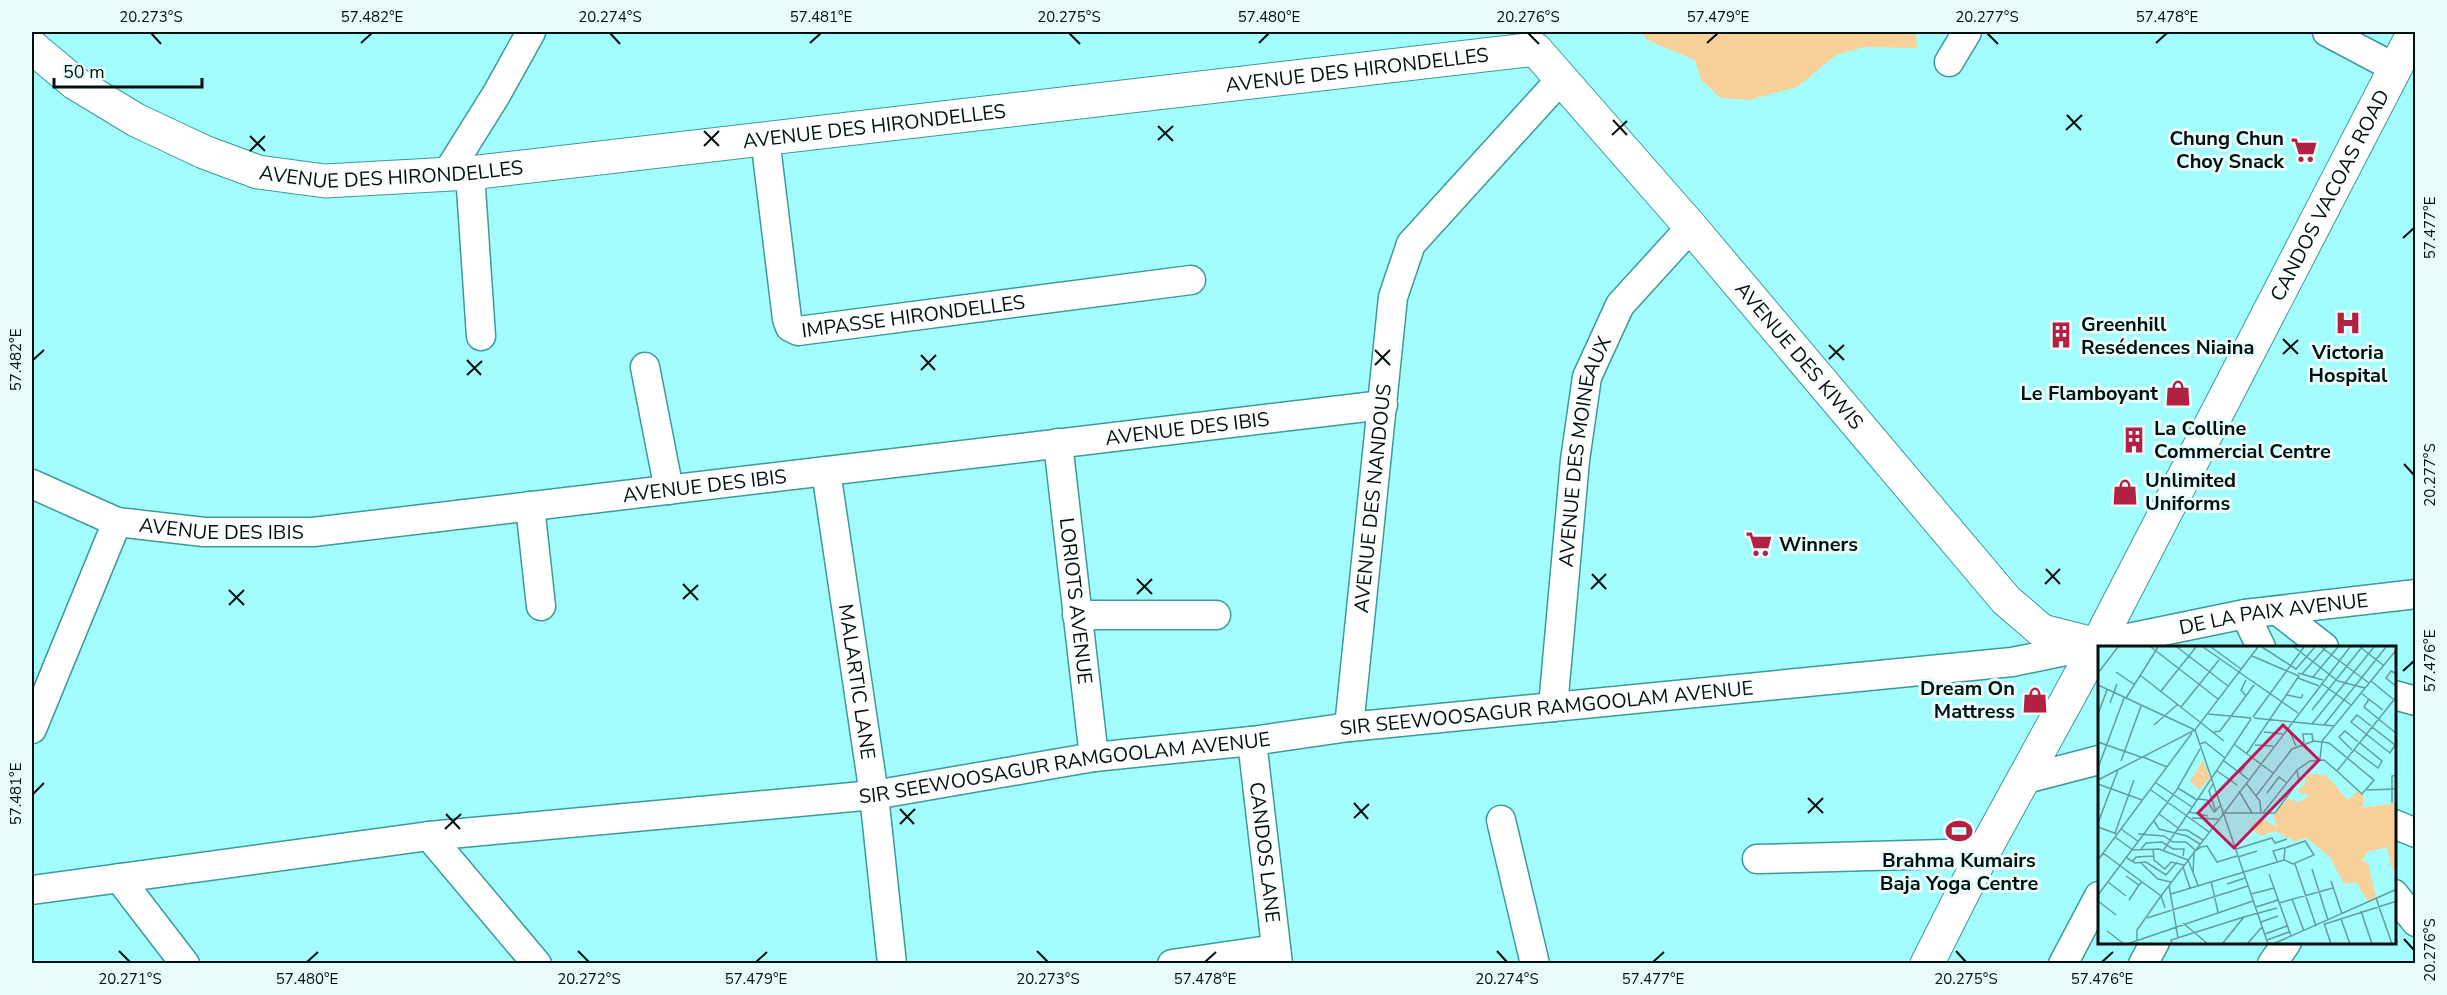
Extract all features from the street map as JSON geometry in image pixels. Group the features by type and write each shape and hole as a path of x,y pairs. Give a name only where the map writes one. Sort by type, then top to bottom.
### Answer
{"main road":[{"name":"CANDOS VACOAS ROAD","path":"1927,963 2022,780 2097,645 2414,32"},
{"name":"AVENUE DES HIRONDELLES","path":"32,47 75,83 136,120 204,152 258,172 325,181 458,174 765,138 1529,40"},
{"name":"AVENUE DES KIWIS","path":"1529,40 1691,227 2006,600 2042,631 2097,645"}],"street":[{"path":"481,336 458,174 496,95 531,32"},
{"path":"1949,62 1967,32"},
{"path":"2327,32 2395,68"},
{"name":"AVENUE DES NANDOUS","path":"1348,727 1394,297 1411,244 1561,79"},
{"name":"IMPASSE HIRONDELLES","path":"765,138 788,319 790,327 798,331 1191,280"},
{"name":"AVENUE DES MOINEAUX","path":"1553,707 1575,460 1587,377 1620,305 1691,227"},
{"path":"645,367 669,490"},
{"name":"AVENUE DES IBIS","path":"32,484 117,522 204,532 313,532 1383,405"},
{"name":"LORIOTS AVENUE","path":"1058,443 1094,757"},
{"name":"MALARTIC LANE","path":"826,471 874,795 892,963"},
{"path":"530,506 541,606"},
{"path":"32,729 117,522"},
{"name":"DE LA PAIX AVENUE","path":"2097,645 2245,614 2415,594"},
{"path":"2278,611 2323,646"},
{"path":"2245,614 2261,646"},
{"path":"1077,615 1216,615"},
{"name":"SIR SEEWOOSAGUR RAMGOOLAM AVENUE","path":"32,890 429,837 874,795 1094,757 1252,741 1348,727 2012,662 2097,645"},
{"path":"2396,696 2415,701"},
{"name":"CANDOS LANE","path":"1252,741 1277,956"},
{"path":"2022,780 2098,760"},
{"path":"1501,820 1535,963"},
{"path":"2396,825 2415,833"},
{"path":"429,837 537,963"},
{"path":"1757,860 1983,853"},
{"path":"119,878 185,963"},
{"path":"2396,897 2415,922"},
{"path":"2063,963 2098,898"},
{"path":"2143,963 2154,944"},
{"path":"2272,963 2286,944"},
{"path":"1172,963 1277,956"}],"shaded area":[{"path":"1642,32 1916,32 1917,48 1864,47 1836,55 1797,87 1749,100 1721,98 1701,80 1695,60 1647,40"}],"place":[{"name":"Chung Chun Choy Snack","path":"2304,150"},
{"name":"Victoria Hospital","path":"2348,323"},
{"name":"Greenhill Resédences Niaina","path":"2061,335"},
{"name":"Le Flamboyant","path":"2178,393"},
{"name":"La Colline Commercial Centre","path":"2134,440"},
{"name":"Unlimited Uniforms","path":"2125,492"},
{"name":"Winners","path":"1759,544"},
{"name":"Dream On Mattress","path":"2035,700"},
{"name":"Brahma Kumairs Baja Yoga Centre","path":"1959,831"}]}
